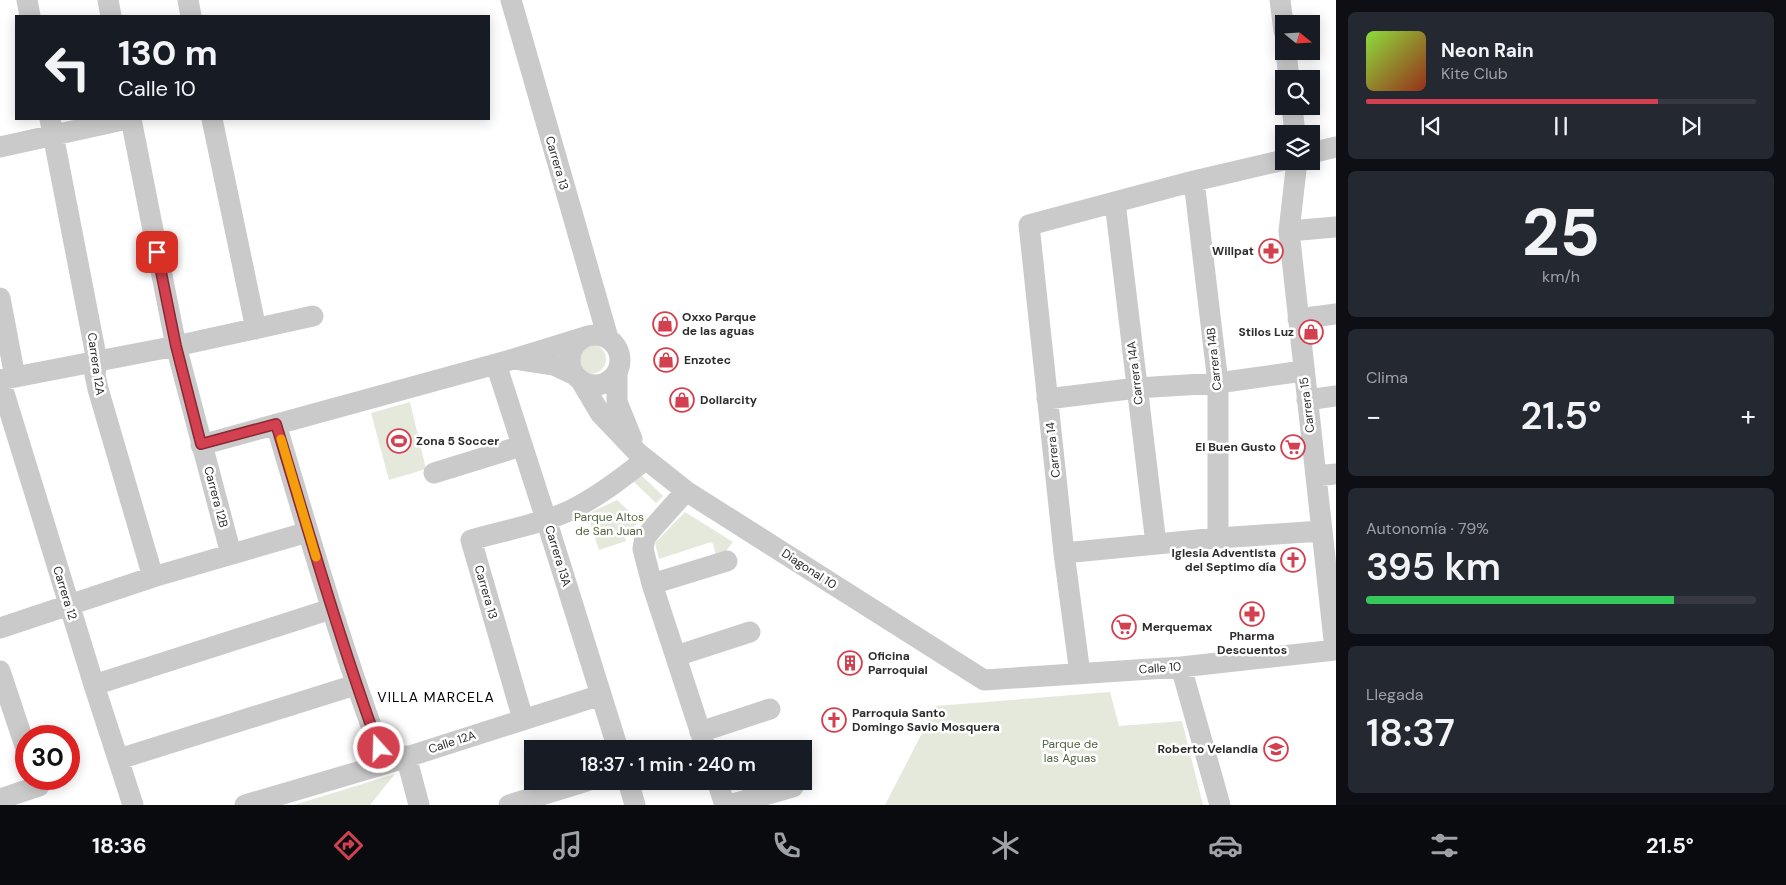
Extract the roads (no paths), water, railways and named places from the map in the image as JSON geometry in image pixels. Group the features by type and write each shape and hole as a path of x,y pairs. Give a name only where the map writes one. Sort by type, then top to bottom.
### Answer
{"street":[{"path":"27,0 30,15"},
{"path":"108,0 111,15"},
{"path":"188,0 191,15"},
{"name":"Carrera 13","path":"511,0 598,334"},
{"path":"1280,0 1282,15"},
{"path":"0,147 52,127 119,120"},
{"name":"Carrera 12B","path":"129,120 176,346 231,554"},
{"path":"212,120 256,329"},
{"name":"Carrera 12A","path":"52,127 97,361 95,375 98,390 153,576"},
{"path":"1320,151 1336,147"},
{"path":"1115,202 1275,162"},
{"name":"Carrera 15","path":"1295,170 1289,231 1307,400 1326,475 1322,531 1331,558 1336,649"},
{"name":"Carrera 14B","path":"1194,181 1218,383 1218,538"},
{"name":"Carrera 14","path":"1080,674 1064,553 1029,225 1115,202"},
{"name":"Carrera 14A","path":"1115,202 1156,544"},
{"path":"1289,231 1336,227"},
{"name":"Carrera 12","path":"0,298 5,379 69,605 133,805"},
{"path":"1298,319 1336,314"},
{"path":"5,379 176,346 312,316"},
{"path":"201,444 503,362 598,334"},
{"path":"503,362 546,362 560,367 593,385 600,385 612,379 620,362 620,357 616,346 598,334"},
{"path":"578,378 571,367 572,349 578,342 598,334"},
{"name":"Carrera 13A","path":"503,362 522,446 615,740"},
{"path":"1047,399 1137,388 1218,383 1303,371"},
{"path":"546,519 573,509 606,490 642,457 618,402 616,373"},
{"name":"Diagonal 10","path":"578,378 600,413 642,457 686,491 984,680"},
{"path":"1307,400 1336,396"},
{"path":"276,424 331,609 385,764"},
{"path":"434,473 522,446"},
{"path":"686,491 645,538 643,549 652,584 703,740 770,709"},
{"name":"Carrera 13","path":"524,719 471,540 546,519"},
{"path":"1064,553 1218,538 1322,531"},
{"path":"0,628 153,576 308,532"},
{"path":"652,584 727,561"},
{"path":"94,685 331,609"},
{"path":"676,656 750,632"},
{"name":"Calle 10","path":"984,680 1180,667 1336,649"},
{"path":"1180,667 1220,805"},
{"path":"0,671 7,714 15,729"},
{"path":"119,759 356,685"},
{"name":"Calle 12A","path":"249,804 385,764 601,695"},
{"path":"406,756 419,805"},
{"path":"0,799 40,790"},
{"path":"509,805 558,790"},
{"path":"631,790 635,805"},
{"path":"720,790 725,805"},
{"path":"729,805 782,790"}],"place":[{"name":"Willpat","path":"1271,251"},
{"name":"Oxxo Parque de las aguas","path":"665,324"},
{"name":"Stilos Luz","path":"1311,332"},
{"name":"Enzotec","path":"666,360"},
{"name":"Dollarcity","path":"682,400"},
{"name":"Zona 5 Soccer","path":"399,441"},
{"name":"El Buen Gusto","path":"1293,447"},
{"name":"Iglesia Adventista del Septimo día","path":"1293,560"},
{"name":"Pharma Descuentos","path":"1252,614"},
{"name":"Merquemax","path":"1124,627"},
{"name":"Oficina Parroquial","path":"850,663"},
{"name":"Parroquia Santo Domingo Savio Mosquera","path":"834,720"},
{"name":"Roberto Velandia","path":"1276,749"}],"district":[{"name":"VILLA MARCELA","path":"436,697"}],"park label":[{"name":"Parque Altos de San Juan","path":"609,524"},
{"name":"Parque de las Aguas","path":"1070,751"}]}
